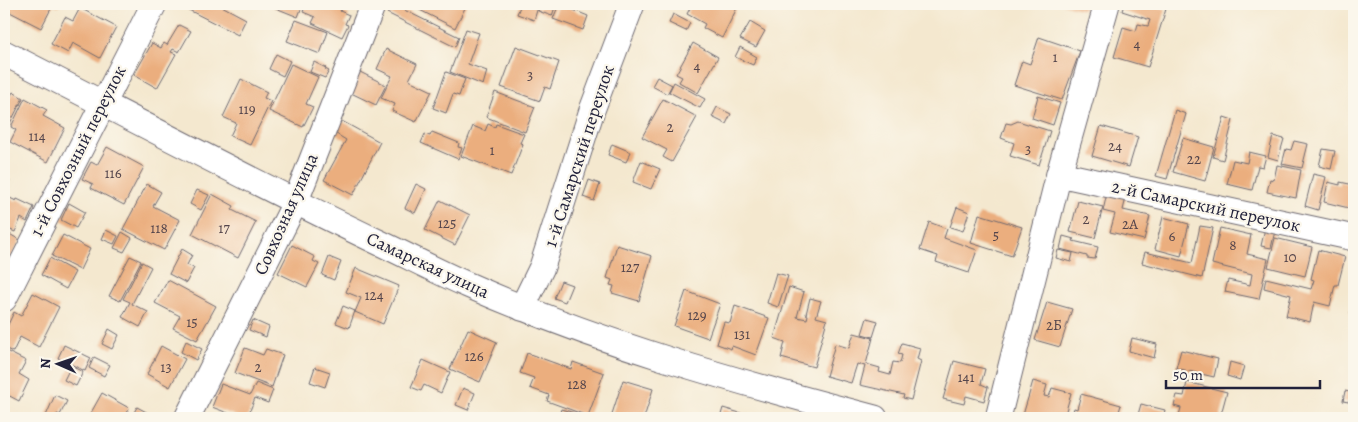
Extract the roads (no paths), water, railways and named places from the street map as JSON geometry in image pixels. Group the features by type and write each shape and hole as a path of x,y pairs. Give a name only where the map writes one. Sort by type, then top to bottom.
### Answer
{"street":[{"name":"1-й Совхозный переулок","path":"4,299 154,4"},
{"name":"Совхозная улица","path":"187,418 295,202 373,4"},
{"name":"1-й Самарский переулок","path":"522,308 542,268 592,110 632,4"},
{"path":"998,418 1059,174 1107,4"},
{"name":"Самарская улица","path":"4,53 295,202 468,285 522,308 623,345 701,370 766,390 875,418"},
{"name":"2-й Самарский переулок","path":"1059,174 1354,238"}]}
